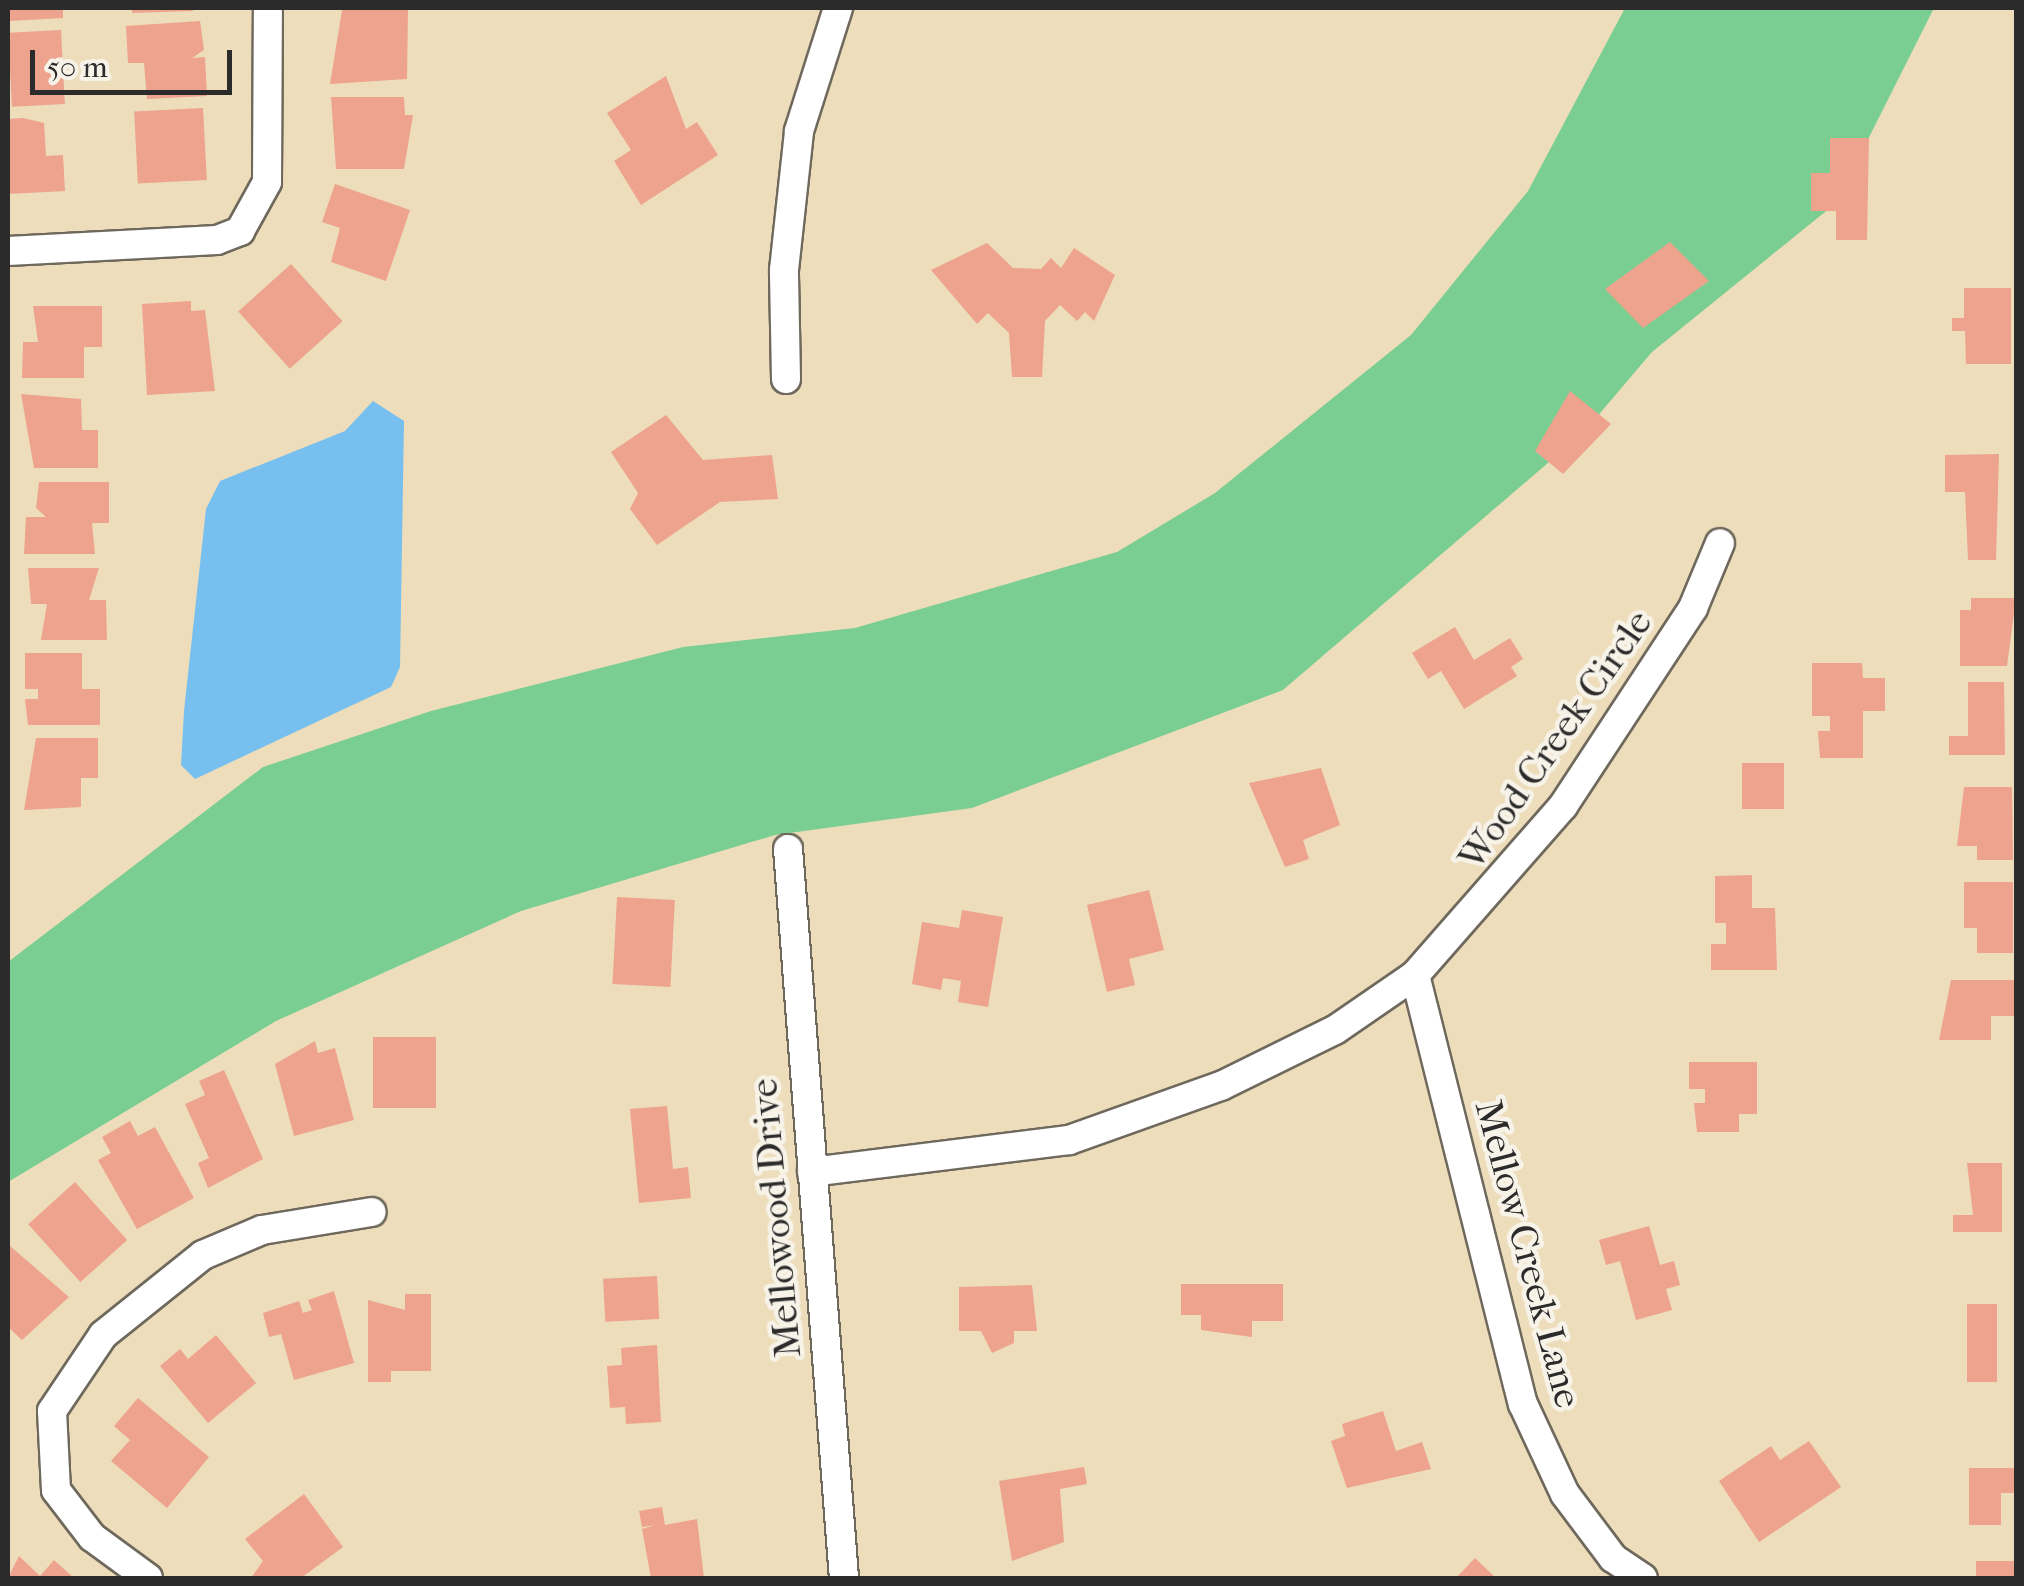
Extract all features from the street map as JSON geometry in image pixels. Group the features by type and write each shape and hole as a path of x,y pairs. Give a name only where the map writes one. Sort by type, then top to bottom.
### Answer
{"street":[{"path":"8,251 218,240 248,224 267,182 268,8"},
{"path":"786,379 784,270 799,132 838,8"},
{"name":"Wood Creek Circle","path":"812,1172 1068,1140 1222,1086 1334,1030 1415,975 1563,806 1694,608 1720,543"},
{"name":"Mellowood Drive","path":"788,850 844,1578"},
{"name":"Mellow Creek Lane","path":"1415,975 1524,1404 1566,1494 1613,1558 1643,1578"},
{"path":"148,1578 92,1536 56,1490 52,1411 104,1335 204,1255 262,1230 372,1212"}],"green space":[{"path":"1625,8 1934,8 1836,203 1652,352 1584,432 1283,690 972,808 775,835 521,911 276,1021 8,1182 8,962 263,767 431,711 683,647 855,628 1117,552 1215,493 1411,335 1528,191"}],"water":[{"path":"373,401 404,421 400,667 391,687 195,779 181,765 206,509 220,481 345,431"}],"building":[{"path":"8,8 63,8 63,18 8,21"},
{"path":"132,8 193,8 193,11 132,13"},
{"path":"342,10 408,10 407,79 330,84"},
{"path":"200,21 204,50 192,58 205,57 207,96 147,99 144,63 128,63 126,26"},
{"path":"61,30 65,104 12,107 8,33"},
{"path":"666,76 686,129 697,122 718,155 641,205 614,161 631,150 607,113"},
{"path":"331,97 404,97 405,115 413,115 404,169 336,169"},
{"path":"203,108 207,180 138,184 134,112"},
{"path":"8,119 44,123 46,156 63,155 65,191 8,194"},
{"path":"1830,138 1869,138 1867,240 1836,240 1836,211 1811,211 1811,173 1830,173"},
{"path":"335,184 410,210 386,281 331,262 340,228 322,222"},
{"path":"1670,242 1709,281 1643,328 1605,289"},
{"path":"987,243 1013,268 1041,269 1051,258 1061,268 1074,248 1115,275 1094,321 1085,312 1077,321 1060,305 1045,321 1042,377 1012,377 1009,333 988,313 977,324 931,270"},
{"path":"291,264 343,321 290,369 238,312"},
{"path":"1964,288 2011,288 2011,364 1966,364 1965,331 1952,331 1952,318 1964,318"},
{"path":"191,301 191,311 205,310 215,391 147,395 142,304"},
{"path":"33,306 102,306 102,347 84,347 84,378 22,378 23,342 38,342"},
{"path":"1570,391 1611,424 1563,474 1535,451"},
{"path":"21,394 81,399 82,430 98,430 98,468 34,468"},
{"path":"666,415 703,460 772,455 778,499 720,502 657,545 630,509 638,493 611,452"},
{"path":"1999,454 1996,560 1968,560 1965,492 1945,492 1945,455"},
{"path":"39,482 109,482 109,523 92,523 95,554 24,554 26,517 46,517 36,508"},
{"path":"28,568 99,568 89,600 106,600 107,640 41,640 47,604 31,604"},
{"path":"1971,598 2016,598 2007,666 1960,666 1960,610 1971,610"},
{"path":"1455,627 1474,660 1510,638 1523,659 1511,667 1517,676 1464,709 1441,671 1428,679 1412,653"},
{"path":"25,653 82,653 82,689 100,689 100,725 28,725 25,699 38,699 38,689 25,689"},
{"path":"1812,663 1862,663 1863,678 1885,678 1885,711 1863,711 1863,758 1820,758 1818,731 1830,731 1830,716 1812,716"},
{"path":"1968,682 2004,682 2005,755 1949,755 1949,736 1968,736"},
{"path":"36,738 98,738 98,778 81,778 81,807 24,810"},
{"path":"1742,763 1784,763 1784,809 1742,809"},
{"path":"1321,768 1340,825 1303,840 1309,859 1285,867 1249,783"},
{"path":"1964,787 2012,787 2013,860 1977,860 1977,846 1957,846"},
{"path":"1752,875 1752,908 1775,908 1777,970 1711,970 1711,944 1726,944 1726,923 1715,923 1715,876"},
{"path":"1964,882 2013,882 2013,953 1977,953 1977,928 1964,928"},
{"path":"1149,890 1164,950 1129,959 1135,985 1107,992 1087,905"},
{"path":"617,897 675,900 670,987 612,984"},
{"path":"962,910 1003,917 988,1007 958,1002 961,981 943,978 941,990 912,984 922,922 959,928"},
{"path":"1951,980 2014,980 2015,1016 1991,1016 1991,1040 1939,1040"},
{"path":"373,1037 436,1037 436,1108 373,1108"},
{"path":"315,1041 318,1053 335,1048 354,1120 294,1136 275,1064"},
{"path":"1689,1062 1757,1062 1757,1114 1739,1114 1739,1132 1697,1132 1694,1103 1705,1103 1705,1089 1689,1089"},
{"path":"224,1070 263,1159 208,1188 198,1163 209,1158 185,1104 205,1095 199,1081"},
{"path":"667,1106 673,1169 688,1167 691,1198 639,1203 630,1109"},
{"path":"130,1121 138,1136 155,1127 194,1198 137,1229 98,1160 111,1153 102,1137"},
{"path":"1967,1163 2002,1163 2002,1232 1953,1232 1953,1215 1973,1215"},
{"path":"75,1182 127,1240 80,1282 28,1224"},
{"path":"1649,1226 1660,1265 1674,1261 1680,1285 1666,1289 1672,1310 1636,1320 1620,1261 1606,1265 1599,1240"},
{"path":"10,1246 69,1297 22,1340 8,1327"},
{"path":"657,1276 659,1319 605,1322 603,1279"},
{"path":"1181,1284 1283,1284 1283,1321 1252,1321 1252,1337 1201,1330 1201,1315 1181,1315"},
{"path":"1032,1285 1037,1331 1014,1331 1014,1343 992,1353 981,1331 959,1331 959,1287"},
{"path":"334,1291 354,1363 294,1380 281,1334 269,1337 263,1313 299,1301 303,1313 312,1310 308,1300"},
{"path":"405,1294 431,1294 431,1371 391,1371 391,1382 368,1382 368,1300 405,1310"},
{"path":"1967,1304 1997,1304 1997,1382 1967,1382"},
{"path":"216,1335 256,1383 208,1423 160,1366 180,1349 188,1359"},
{"path":"657,1345 661,1422 626,1424 625,1407 610,1408 607,1366 622,1365 621,1348"},
{"path":"138,1398 209,1457 167,1508 111,1461 130,1440 114,1426"},
{"path":"1383,1411 1396,1451 1422,1442 1431,1469 1347,1488 1331,1441 1345,1436 1342,1424"},
{"path":"1809,1441 1841,1487 1759,1542 1719,1481 1771,1446 1780,1460"},
{"path":"1084,1467 1087,1484 1060,1489 1064,1542 1012,1561 999,1481"},
{"path":"1969,1468 2016,1468 2016,1493 2001,1493 2001,1525 1969,1525"},
{"path":"304,1494 343,1547 301,1578 251,1578 263,1561 245,1539"},
{"path":"662,1507 665,1525 697,1519 704,1578 651,1578 642,1529 655,1525 642,1527 639,1511"},
{"path":"19,1556 40,1576 54,1560 74,1578 8,1578"},
{"path":"1475,1558 1496,1578 1456,1578"},
{"path":"1976,1561 2016,1561 2016,1578 1976,1578"}]}
